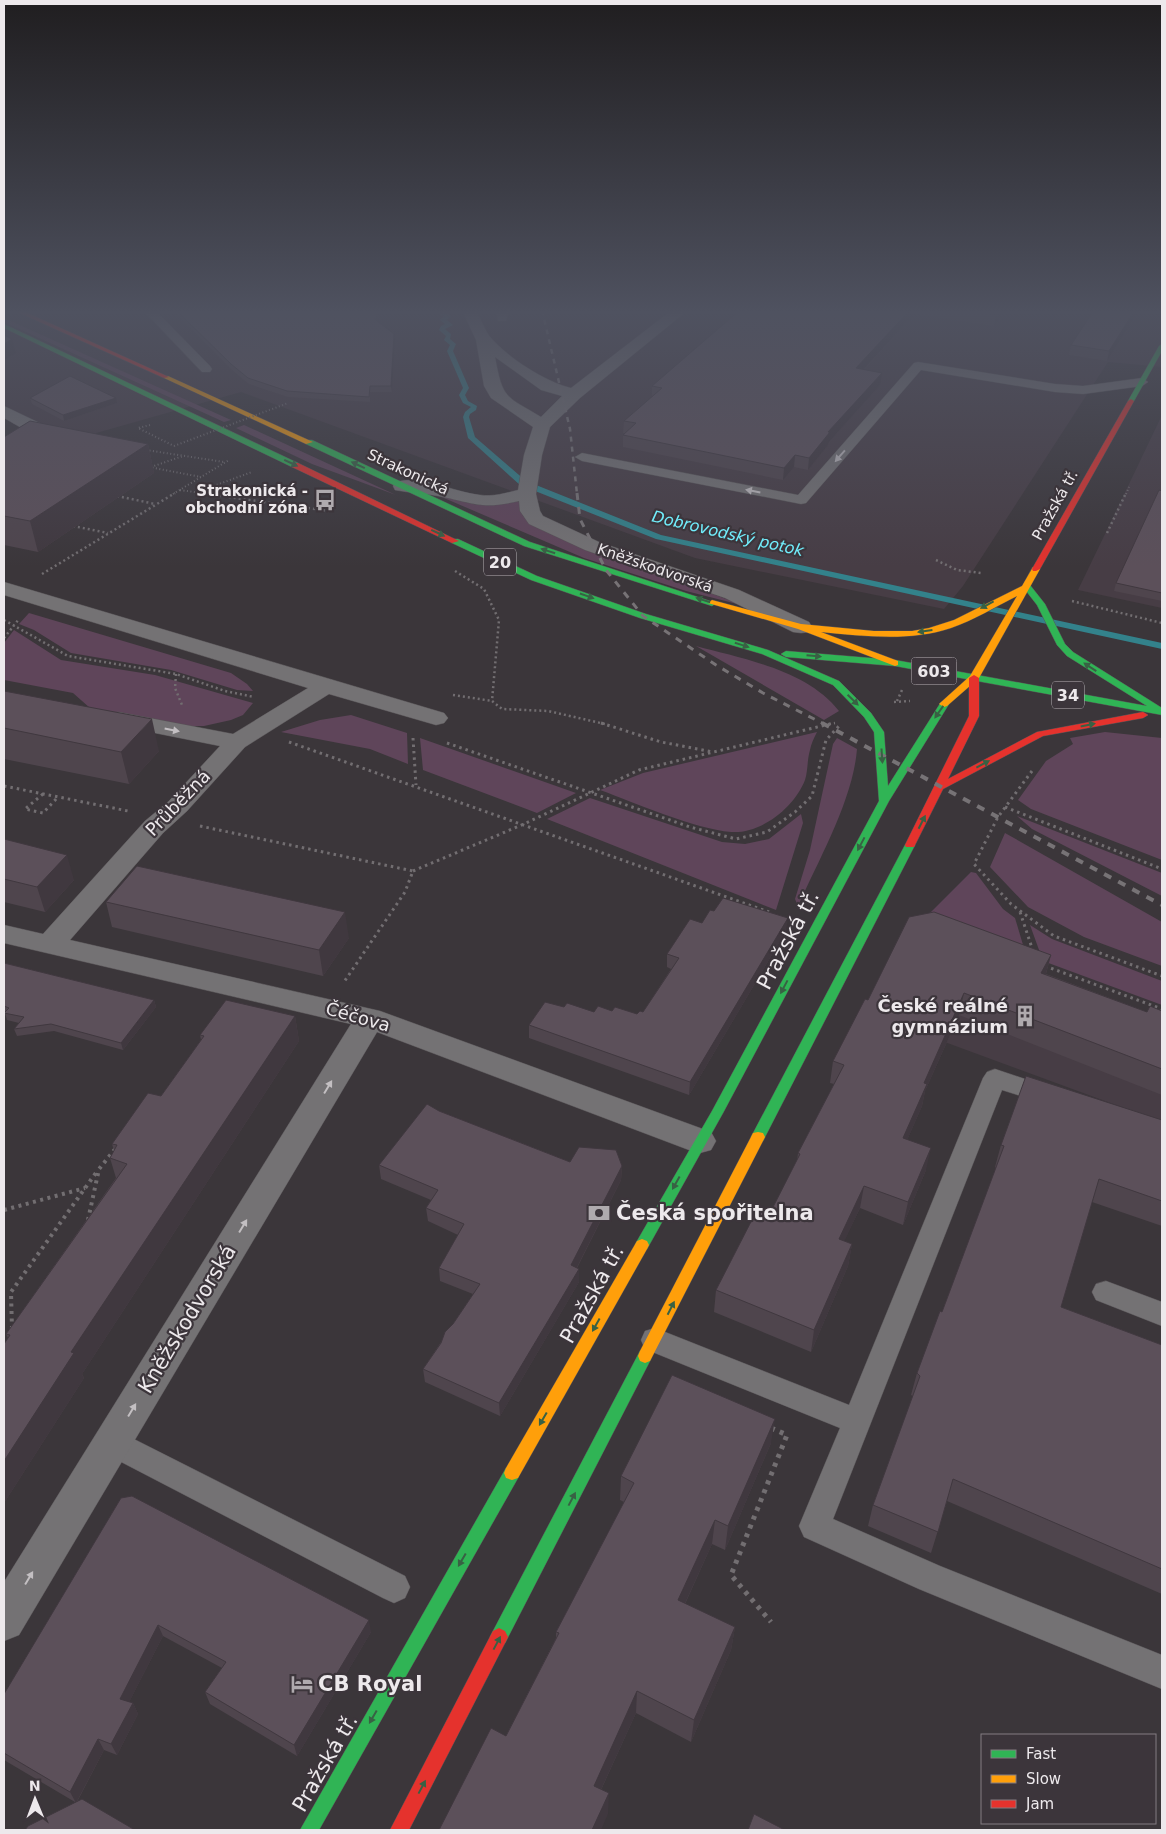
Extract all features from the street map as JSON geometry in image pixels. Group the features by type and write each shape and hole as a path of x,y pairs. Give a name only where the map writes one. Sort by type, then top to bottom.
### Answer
{"main road":[{"name":"20","path":"150,396 534,578 643,616 765,652 895,663"},
{"name":"Strakonická","path":"204,396 527,544 724,607 801,627"},
{"name":"Pražská tř.","path":"309,1830 700,1141 884,801 941,707 974,678 1134,396"},
{"path":"801,627 902,634 947,626 1026,587 1041,604 1061,645 1070,654 1162,712"},
{"name":"20","path":"801,627 895,663"},
{"path":"765,652 836,684 868,715 879,732 884,801"},
{"name":"603","path":"895,663 974,678"},
{"name":"Pražská tř.","path":"400,1830 940,786 974,716 974,678"},
{"name":"34","path":"974,678 1162,712"},
{"path":"940,786 1040,734 1162,712"}],"street":[{"path":"498,396 542,425"},
{"name":"Kněžskodvorská","path":"572,396 542,425 533,454 533,465 527,493 530,511 536,520 592,546 732,594 801,627"},
{"path":"4,412 42,431 76,442"},
{"path":"402,486 439,490 466,499 479,501 496,501 527,493"},
{"path":"4,588 326,686 413,721 436,718"},
{"name":"Průběžná","path":"50,944 154,827 178,806 243,738 326,686"},
{"path":"100,716 243,738"},
{"name":"Čéčova","path":"4,934 370,1018 700,1141"},
{"name":"Kněžskodvorská","path":"4,1620 370,1018"}],"lane":[{"path":"582,457 801,500 892,396"},
{"path":"1069,1103 995,1078 815,1526 930,1578 1162,1672"},
{"path":"1106,1292 1162,1314"},
{"path":"655,1340 858,1422"},
{"path":"112,1442 394,1587"}],"path":[{"path":"158,429 148,425 138,428 174,446 288,403"},
{"path":"176,437 194,446"},
{"path":"139,449 225,462"},
{"path":"144,469 184,456"},
{"path":"39,576 232,458"},
{"path":"149,467 201,477"},
{"path":"196,492 258,470"},
{"path":"1107,533 1128,487"},
{"path":"180,490 337,512"},
{"path":"108,494 156,505"},
{"path":"70,525 108,533"},
{"path":"936,560 957,570 981,573"},
{"path":"452,570 484,589 499,620 492,701 502,709 548,711 588,719 661,742 713,752"},
{"path":"1072,601 1162,623"},
{"path":"4,620 68,656 176,674 225,691 254,697"},
{"path":"4,786 164,818 413,872 524,824 589,792 639,770 846,721 826,740 812,796 795,812 767,832 736,839 690,827 589,792 413,721 416,785"},
{"path":"243,738 298,744 776,915"},
{"path":"1034,768 1005,807 974,864 1020,912 1054,936 1162,976"},
{"path":"43,794 25,809 43,813 59,797"},
{"path":"1005,807 1162,869"},
{"path":"328,1008 405,892 413,872"},
{"path":"1020,912 1034,955"},
{"path":"1037,963 1162,1009"},
{"path":"12,1338 11,1292 117,1146"},
{"path":"87,1227 99,1169"},
{"path":"4,1210 85,1188"},
{"path":"762,1424 787,1435 731,1575 771,1622"}],"shaded area":[{"path":"4,396 228,396 54,445 4,418"},
{"path":"166,396 177,396 231,420 224,422"},
{"path":"251,396 1086,396 963,586 944,609 695,558"},
{"path":"1162,415 1162,608 1078,590 1119,505"},
{"path":"244,425 396,495 312,464 236,428"},
{"path":"437,495 478,505 520,501 523,516 542,530 745,606 686,591 584,558"},
{"path":"29,613 231,673 247,684 253,691 237,690 171,670 71,653 34,630 19,624"},
{"path":"14,630 61,660 155,675 253,703 243,715 231,720 204,726 182,726 90,708 73,693 4,680 4,643"},
{"path":"696,646 754,661 792,676 810,685 826,697 839,711 824,720"},
{"path":"351,715 407,733 408,764 370,749 281,732 320,720"},
{"path":"817,732 810,748 807,773 800,790 785,809 765,824 754,829 731,832 700,826 665,815 600,790 643,773"},
{"path":"1105,732 1162,738 1162,860 1031,809 1018,800 1046,761 1073,744 1070,738"},
{"path":"420,738 576,793 537,813 423,770"},
{"path":"837,738 857,749 854,768 834,829 798,906 795,899 810,850 833,744"},
{"path":"590,798 722,842 745,844 769,839 801,814 803,823 776,910 547,819"},
{"path":"1017,816 1162,873 1162,896 1032,829"},
{"path":"1005,833 1162,922 1162,966 1084,937 1028,907 990,867"},
{"path":"971,872 976,873 1003,909 1015,918 1026,955 921,922"},
{"path":"1030,925 1052,939 1162,981 1162,1005 1043,961"},
{"path":"875,999 1162,1020 1162,1122 866,1013"}],"building":[{"path":"34,396 111,396 116,398 63,415 30,398"},
{"path":"653,396 861,396 828,432 830,432 809,458 795,455 784,468 623,435 636,423 624,421"},
{"path":"30,421 148,444 30,521 4,516 4,437"},
{"path":"1159,490 1162,491 1162,593 1116,583"},
{"path":"4,691 152,719 121,752 4,728"},
{"path":"4,839 67,855 37,887 4,879"},
{"path":"137,866 345,912 319,950 106,902"},
{"path":"723,898 788,918 690,1082 529,1025 545,1002 564,1007 567,1003 594,1012 598,1006 612,1011 615,1007 637,1014 640,1011 643,1012 679,958 667,954 690,919 702,923 710,910 714,911"},
{"path":"934,912 1051,955 1041,973 1147,1012 1150,1006 1162,1011 1162,1069 964,993 924,1083 927,1084 903,1138 931,1148 908,1202 864,1186 839,1239 852,1244 814,1330 716,1290 758,1208 770,1213 800,1154 798,1153 844,1065 833,1061 865,999 868,1000 909,917"},
{"path":"4,963 154,1000 121,1043 51,1024 14,1029 24,1017 4,1013 9,1008 4,1006"},
{"path":"226,1000 295,1016 71,1352 74,1353 4,1461 4,1344 10,1335 6,1334 127,1164 110,1158 117,1145 112,1144 148,1093 161,1096 204,1036 200,1035"},
{"path":"1026,1076 1162,1120 1162,1201 1099,1179 1061,1307 1162,1345 1162,1569 953,1479 938,1532 873,1505 920,1376 917,1373 940,1311 942,1312 1004,1146 1001,1145"},
{"path":"427,1104 439,1111 570,1162 579,1147 616,1150 622,1166 571,1265 579,1269 499,1403 423,1369 441,1343 445,1332 453,1324 480,1284 439,1268 464,1224 426,1208 438,1190 379,1165"},
{"path":"672,1375 775,1419 728,1526 715,1520 678,1600 735,1627 694,1720 637,1691 594,1786 609,1793 592,1830 439,1830 491,1728 506,1736 559,1633 556,1632 634,1483 621,1476"},
{"path":"132,1496 369,1620 294,1745 205,1692 226,1662 158,1625 120,1699 133,1703 111,1744 98,1739 70,1792 4,1753 4,1694 121,1498"},
{"path":"82,1799 135,1830 25,1830 28,1826"},
{"path":"754,1814 785,1830 748,1830"}],"waterway":[{"name":"Dobrovodský potok","path":"462,396 465,402 474,406 474,409 467,413 466,417 472,438 523,483 659,537 1162,646"}],"railway":[{"path":"562,396 570,429 577,494"},
{"path":"577,493 580,519 606,570 643,616 716,665 763,693 824,724"},
{"path":"822,723 1162,905"}],"traffic: fast":[{"path":"150,396 295,465"},
{"path":"1131,401 1134,396"},
{"path":"309,442 527,544 712,603"},
{"path":"455,541 534,578 643,616 765,652 836,683 868,715 879,732 884,801"},
{"path":"1027,587 1041,604 1061,645 1070,654 1161,711"},
{"path":"786,654 895,663 1162,712"},
{"path":"642,1245 717,1113 884,801 944,704"},
{"path":"758,1137 910,845"},
{"path":"499,1637 645,1356"},
{"path":"309,1830 512,1473"}],"traffic: slow":[{"path":"207,396 309,442"},
{"path":"944,704 974,678 1036,569"},
{"path":"801,627 874,634 930,631 967,618 1027,587"},
{"path":"712,603 801,627 895,663"},
{"path":"645,1356 758,1137"},
{"path":"512,1473 642,1245"}],"traffic: jam":[{"path":"1036,569 1131,401"},
{"path":"295,465 455,541"},
{"path":"910,845 974,716 974,678"},
{"path":"940,787 1040,734 1143,715"},
{"path":"399,1830 499,1637"}],"place":[{"name":"Strakonická - obchodní zóna","path":"325,500"},
{"name":"České reálné gymnázium","path":"1025,1016"},
{"name":"Česká spořitelna","path":"599,1213"},
{"name":"CB Royal","path":"302,1684"}]}
